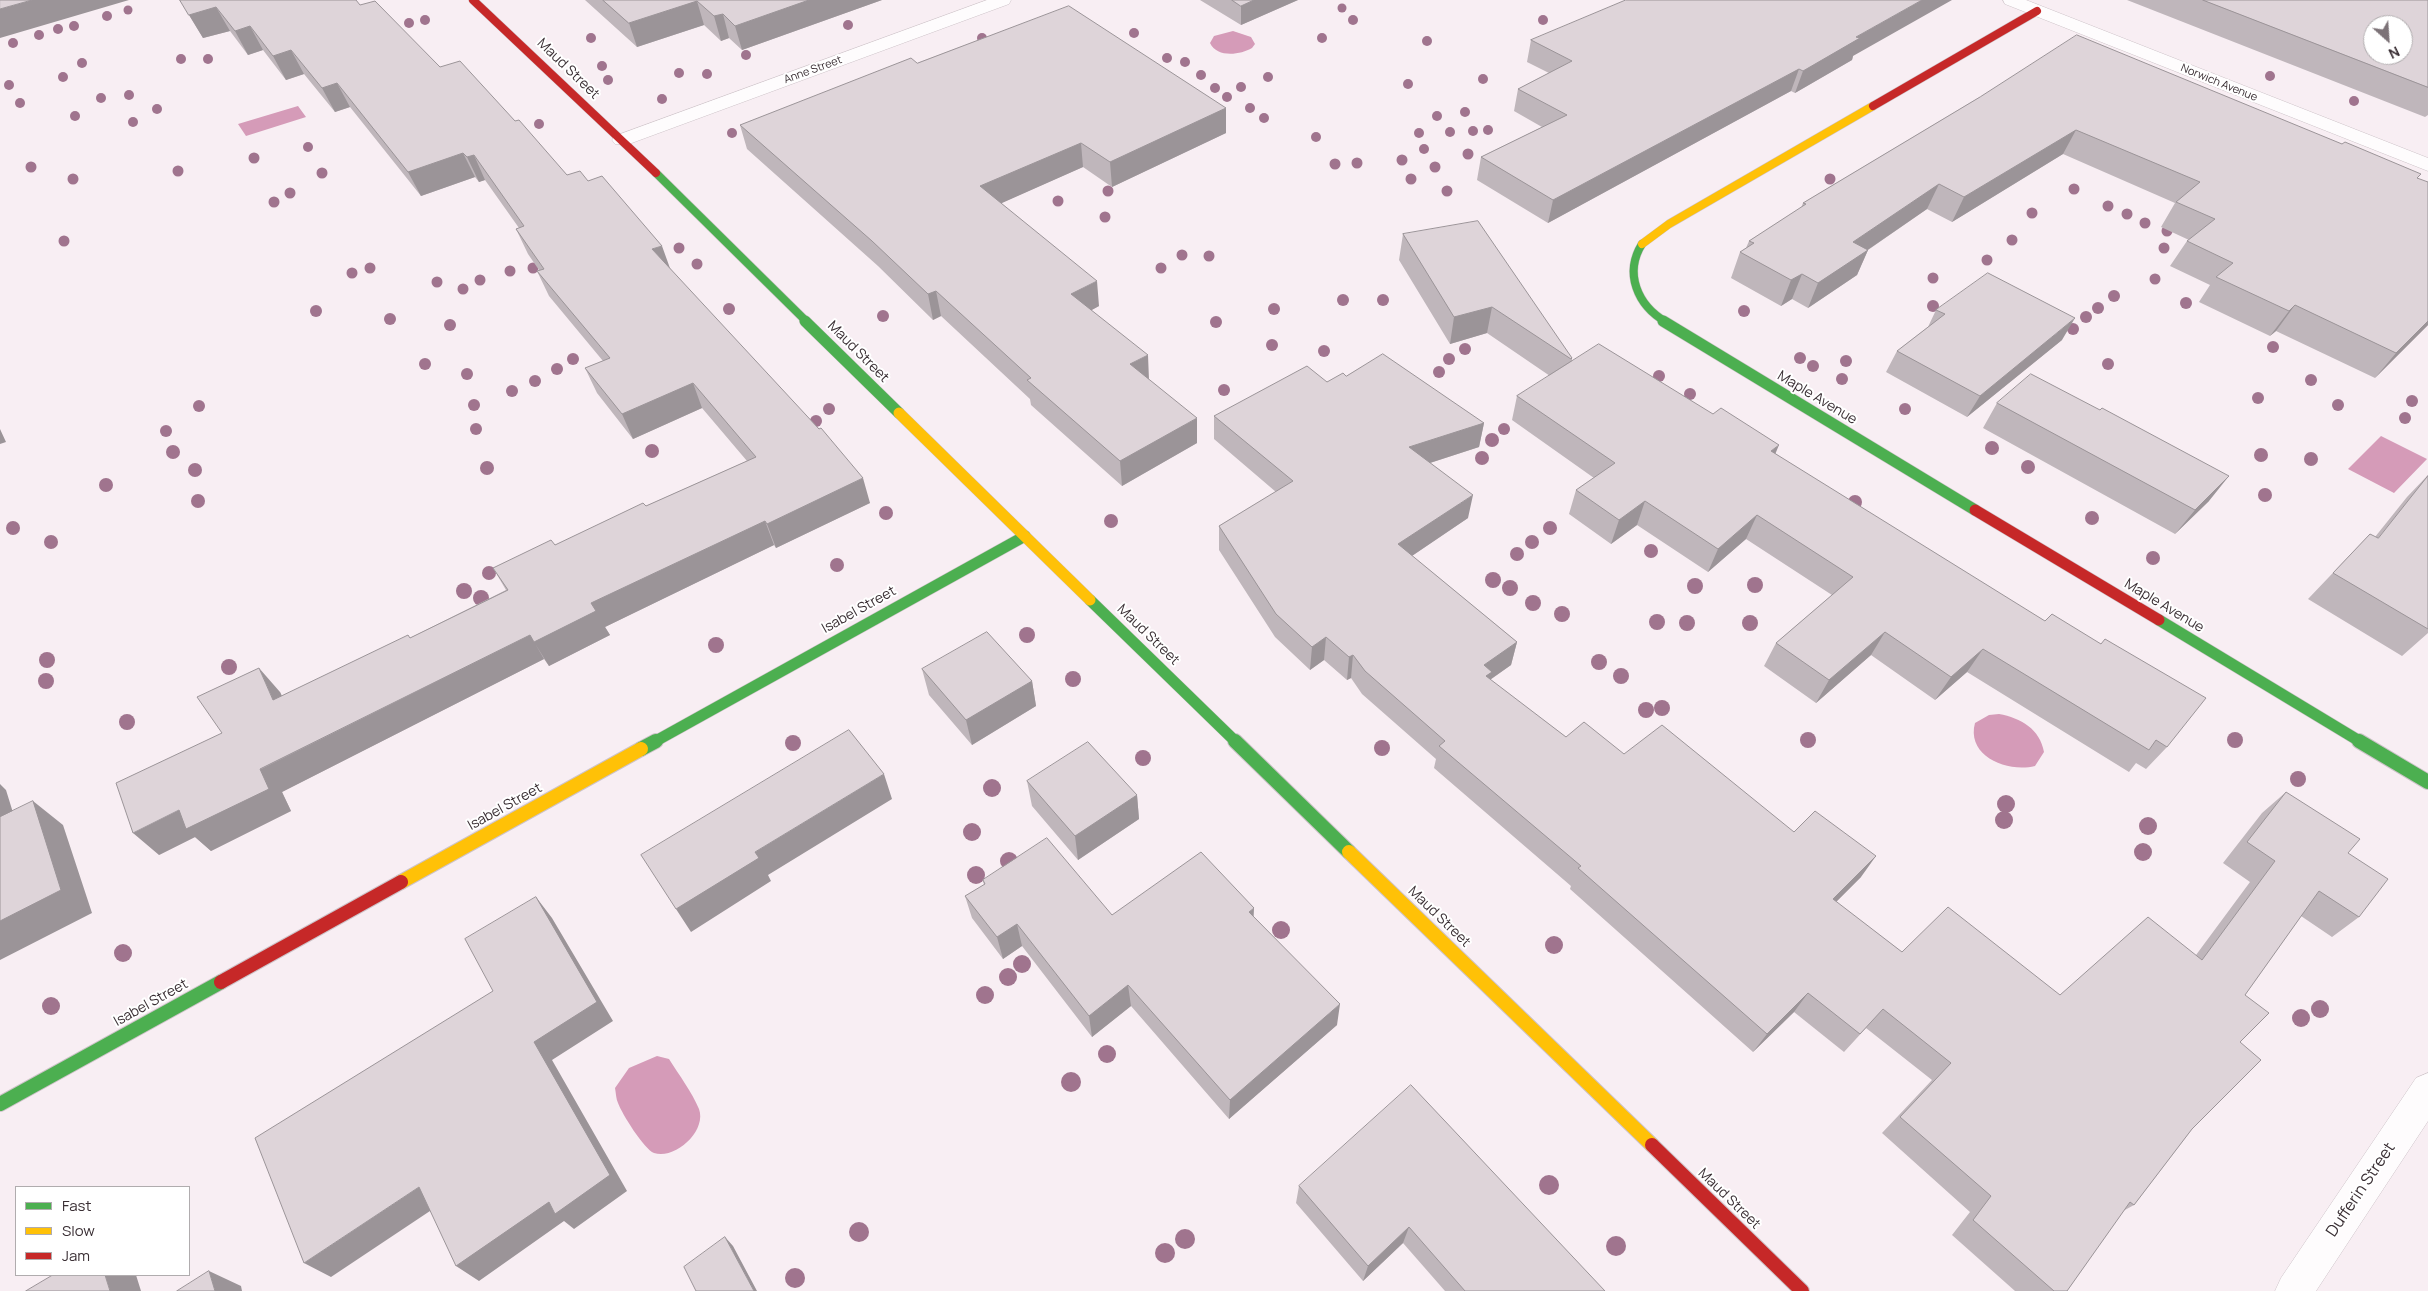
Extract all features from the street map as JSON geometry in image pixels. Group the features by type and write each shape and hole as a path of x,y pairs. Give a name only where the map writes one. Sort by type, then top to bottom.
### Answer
{"street":[{"name":"Maud Street","path":"473,0 622,140 1025,536 1802,1291"},
{"name":"Anne Street","path":"622,140 1003,0"},
{"name":"Norwich Avenue","path":"2011,0 2428,165"},
{"name":"Maple Avenue","path":"2037,10 1668,224 1643,242 1632,261 1632,273 1641,298 1648,310 1683,334 2428,782"},
{"name":"Isabel Street","path":"0,1104 1025,536"},
{"name":"Dufferin Street","path":"2294,1291 2428,1090"}],"shaded area":[{"path":"1233,31 1251,37 1255,44 1247,50 1229,54 1213,48 1210,43 1214,36"},
{"path":"298,106 306,117 246,136 238,124"},
{"path":"2381,436 2427,459 2394,493 2348,469"},
{"path":"1999,714 2015,718 2034,731 2042,744 2044,752 2035,766 2024,768 2001,764 1983,753 1977,745 1974,735 1975,723 1989,715"},
{"path":"657,1056 669,1059 693,1096 699,1109 700,1117 694,1134 687,1142 680,1148 662,1154 654,1153 650,1150 634,1131 618,1103 615,1088 629,1068"}],"building":[{"path":"0,0 32,0 0,9"},
{"path":"180,0 356,0 360,5 375,1 440,67 460,61 515,121 519,120 567,175 580,171 588,181 602,176 662,246 652,249 819,429 821,428 863,478 767,524 765,521 591,603 596,611 534,642 530,635 260,769 269,789 186,829 179,810 133,833 116,783 222,733 197,697 259,668 273,700 408,635 410,638 508,590 493,568 551,540 555,545 643,503 646,506 756,457 693,383 622,414 585,368 610,358 537,271 544,269 516,229 524,226 474,155 467,157 463,153 408,172 337,83 322,88 291,50 273,56 250,26 235,31 216,7 189,15"},
{"path":"603,0 809,0 735,26 723,14 714,16 697,1 629,23"},
{"path":"1232,0 1254,0 1241,6"},
{"path":"1626,0 1922,0 1856,37 1860,38 1803,71 1799,69 1553,200 1481,157 1567,115 1518,89 1572,61 1531,40"},
{"path":"2203,0 2428,0 2428,87 2371,65 2413,65 2413,15 2363,15 2363,62"},
{"path":"1069,6 1226,108 1110,162 1081,143 980,186 1097,281 1071,294 1148,355 1130,364 1197,418 1120,461 1027,380 1031,378 936,291 928,294 872,241 740,125 911,58 917,63"},
{"path":"2077,35 2342,144 2345,142 2421,174 2417,178 2428,182 2428,321 2396,353 2295,305 2289,311 2216,277 2233,263 2187,241 2215,219 2176,202 2200,182 2076,130 1964,197 1939,184 1853,242 1868,250 1818,283 1802,274 1791,280 1740,252 1754,243 1749,241 1806,204 1803,203 1980,97"},
{"path":"1478,221 1571,359 1492,307 1454,317 1403,234"},
{"path":"1988,273 2075,318 1980,396 1897,351 1945,314 1936,310"},
{"path":"1599,344 1713,414 1721,408 1779,445 1771,451 2045,621 2052,614 2101,644 2105,639 2206,698 2167,747 2156,740 2149,750 1983,649 1951,677 1885,632 1829,680 1776,643 1853,577 1757,515 1718,549 1645,501 1619,520 1576,490 1615,463 1517,396"},
{"path":"1383,354 1484,423 1409,447 1473,495 1398,544 1517,642 1484,665 1492,672 1486,676 1566,737 1584,722 1624,754 1662,725 1794,832 1815,811 1876,856 1833,899 1902,952 1948,907 2060,995 2148,917 2202,960 2275,861 2247,842 2286,792 2360,839 2348,853 2388,879 2359,917 2319,891 2245,995 2269,1013 2240,1042 2261,1060 2192,1129 2134,1205 2130,1202 2067,1291 2054,1291 1973,1220 1991,1196 1900,1117 1951,1063 1883,1009 1860,1034 1808,993 1767,1034 1578,868 1581,866 1439,746 1445,741 1365,671 1353,655 1349,657 1326,637 1312,647 1276,614 1219,526 1293,481 1214,416 1307,366 1327,382 1343,373 1346,376"},
{"path":"2031,374 2100,410 2102,408 2229,476 2195,510 1997,403"},
{"path":"2428,476 2428,629 2333,573 2370,534 2378,538"},
{"path":"987,632 1032,681 966,720 922,669"},
{"path":"849,730 884,774 755,852 759,858 676,909 641,855"},
{"path":"1088,742 1137,795 1075,836 1027,781"},
{"path":"33,801 61,890 0,921 0,817"},
{"path":"1047,838 1112,915 1201,852 1254,908 1249,912 1340,1004 1230,1100 1128,985 1089,1016 1017,924 997,937 965,896 985,884 983,880"},
{"path":"536,897 597,1002 534,1042 610,1175 555,1214 549,1202 456,1266 419,1187 304,1263 255,1138 493,991 465,939"},
{"path":"1411,1085 1605,1291 1465,1291 1409,1227 1368,1266 1299,1186"},
{"path":"725,1237 754,1291 696,1291 684,1267"},
{"path":"209,1271 215,1291 177,1291"},
{"path":"51,1276 105,1276 110,1291 26,1291"}],"traffic: fast":[{"path":"656,173 899,413"},
{"path":"1642,244 1634,263 1634,282 1642,301 1656,316 1975,510"},
{"path":"641,749 1025,536"},
{"path":"1090,600 1349,852"},
{"path":"2159,620 2428,782"},
{"path":"0,1104 221,982"}],"traffic: slow":[{"path":"1642,244 1669,224 1873,106"},
{"path":"899,413 1090,600"},
{"path":"401,882 641,749"},
{"path":"1349,852 1652,1145"}],"traffic: jam":[{"path":"473,0 656,173"},
{"path":"1873,106 2037,11"},
{"path":"1975,510 2159,620"},
{"path":"221,982 401,882"},
{"path":"1652,1145 1802,1291"}]}
